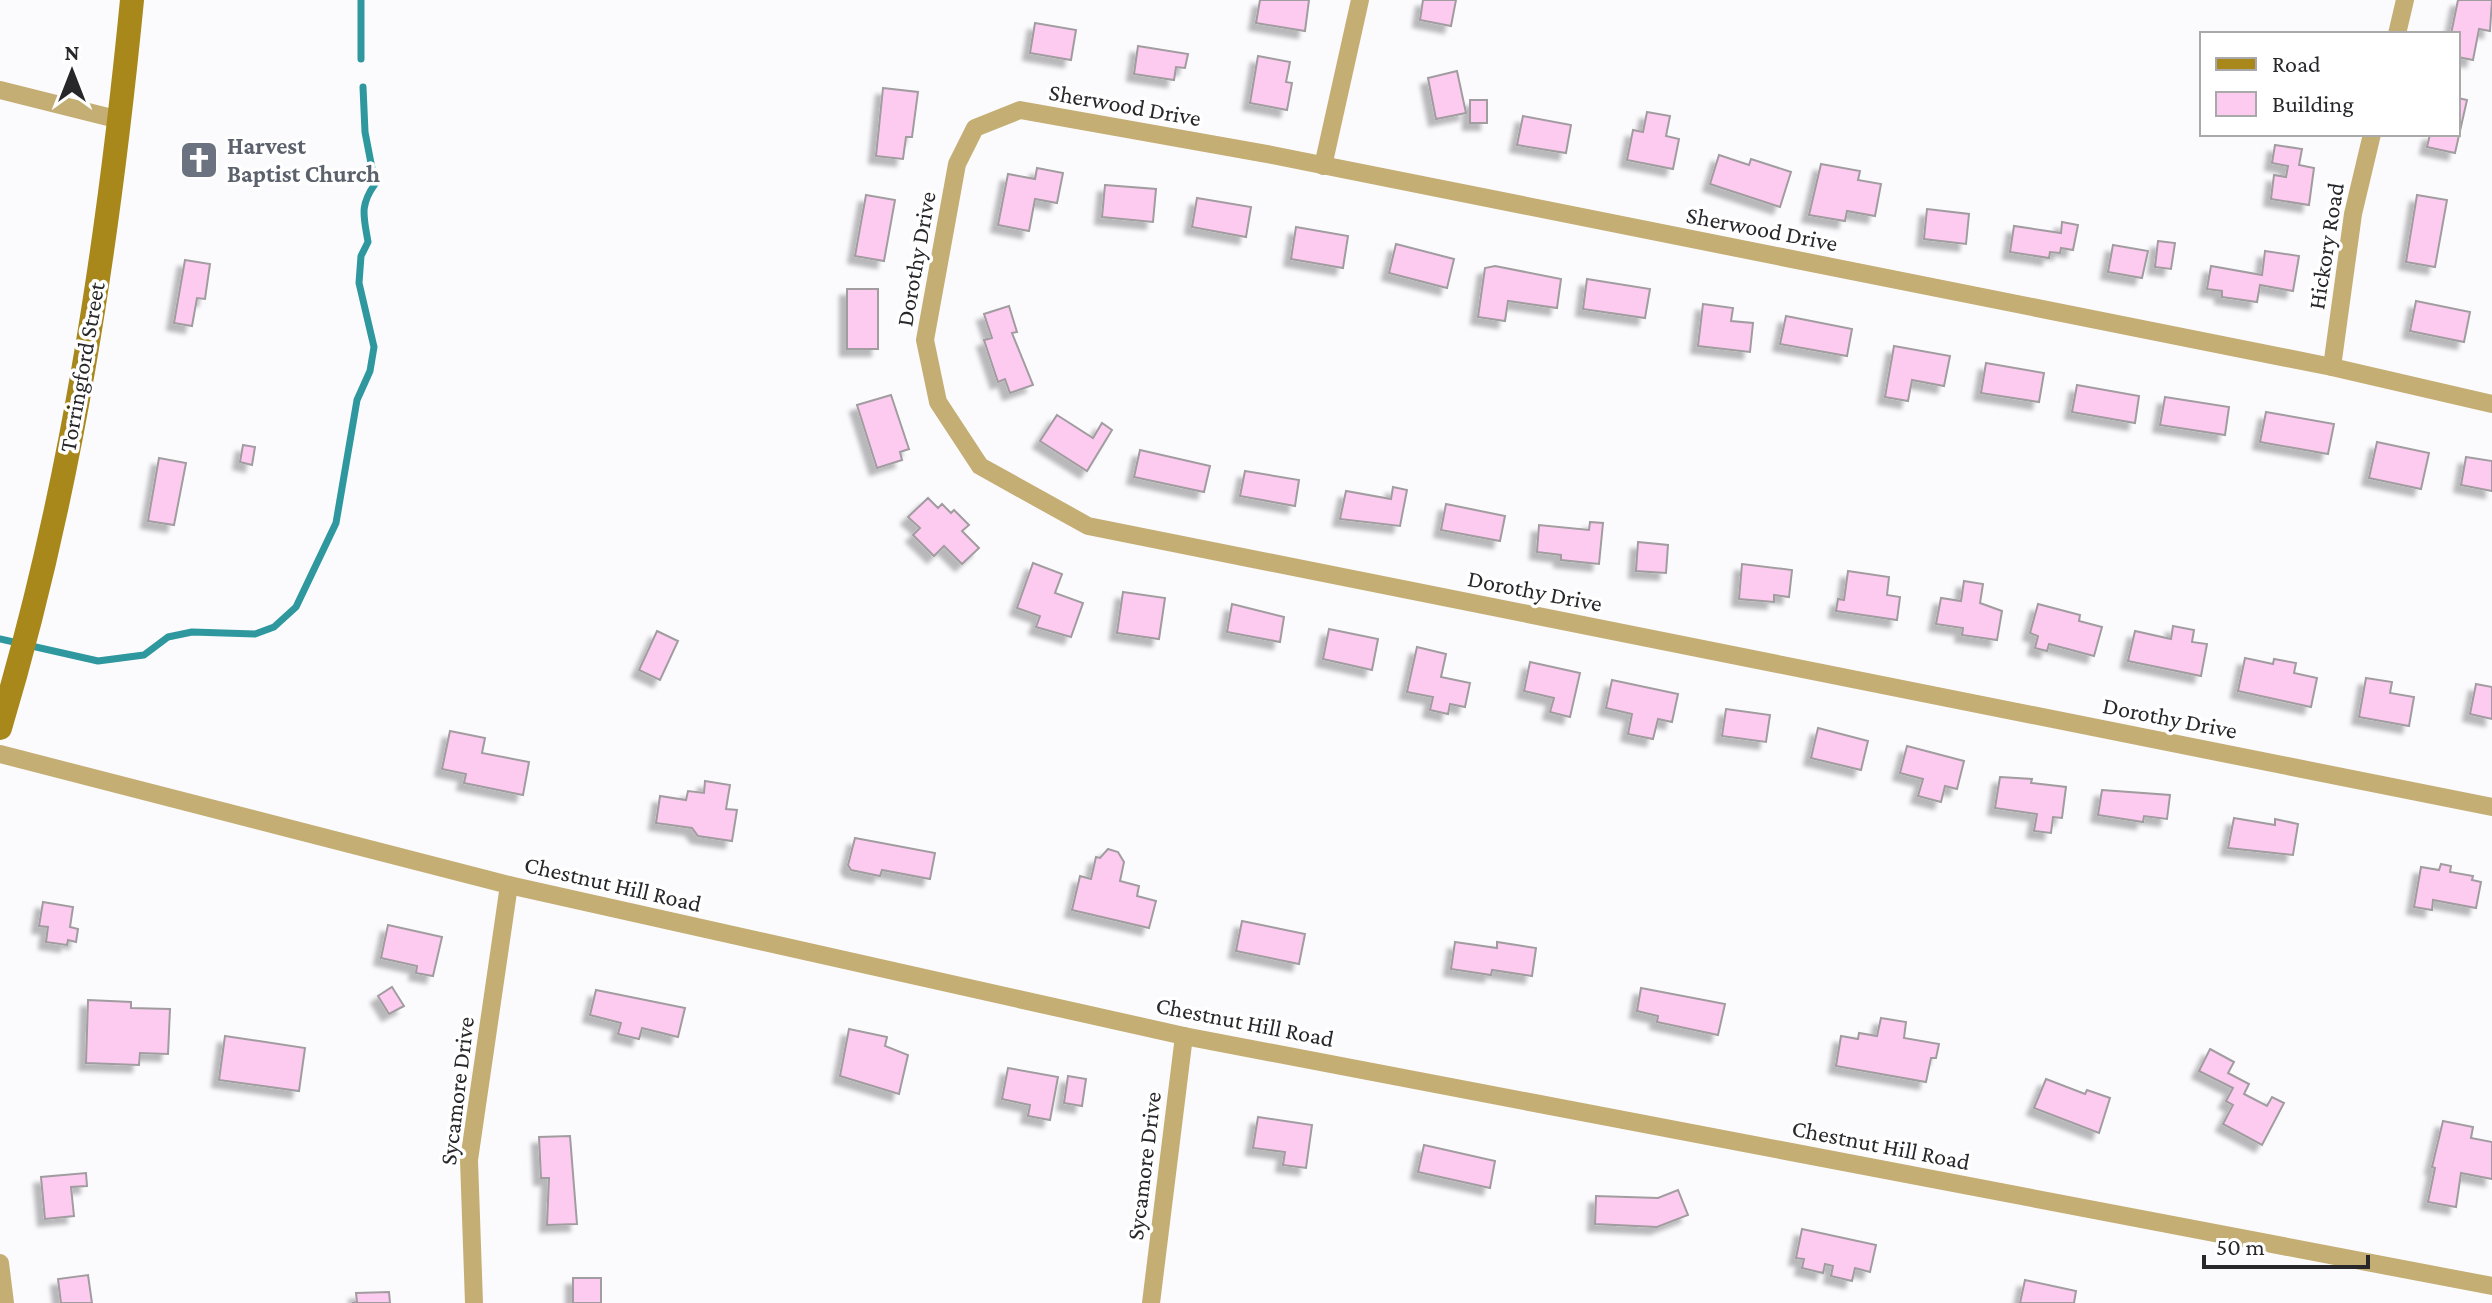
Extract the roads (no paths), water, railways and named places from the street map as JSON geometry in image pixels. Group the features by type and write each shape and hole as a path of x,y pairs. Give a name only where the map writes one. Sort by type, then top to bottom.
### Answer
{"main road":[{"name":"Torringford Street","path":"0,728 30,627 97,284 120,120 132,0"}],"street":[{"path":"1323,166 1360,0"},
{"path":"2397,32 2405,0"},
{"path":"0,90 120,120"},
{"name":"Sherwood Drive","path":"1020,110 1323,166 2332,367 2492,404"},
{"name":"Dorothy Drive","path":"1020,110 975,128 957,164 925,340 938,402 980,466 1088,526 2492,807"},
{"name":"Hickory Road","path":"2332,367 2353,214 2372,136"},
{"name":"Chestnut Hill Road","path":"0,754 509,885 1184,1036 2492,1286"},
{"name":"Sycamore Drive","path":"474,1303 469,1160 509,885"},
{"name":"Sycamore Drive","path":"1151,1303 1184,1036"},
{"path":"0,1263 5,1303"}],"waterway":[{"path":"361,0 361,59"},
{"path":"0,639 98,661 144,655 168,637 192,632 255,634 274,627 296,607 336,523 357,400 370,371 374,347 359,283 361,256 368,242 365,205 375,184 365,132 363,87"}],"place":[{"name":"Harvest Baptist Church","path":"199,160"}]}
